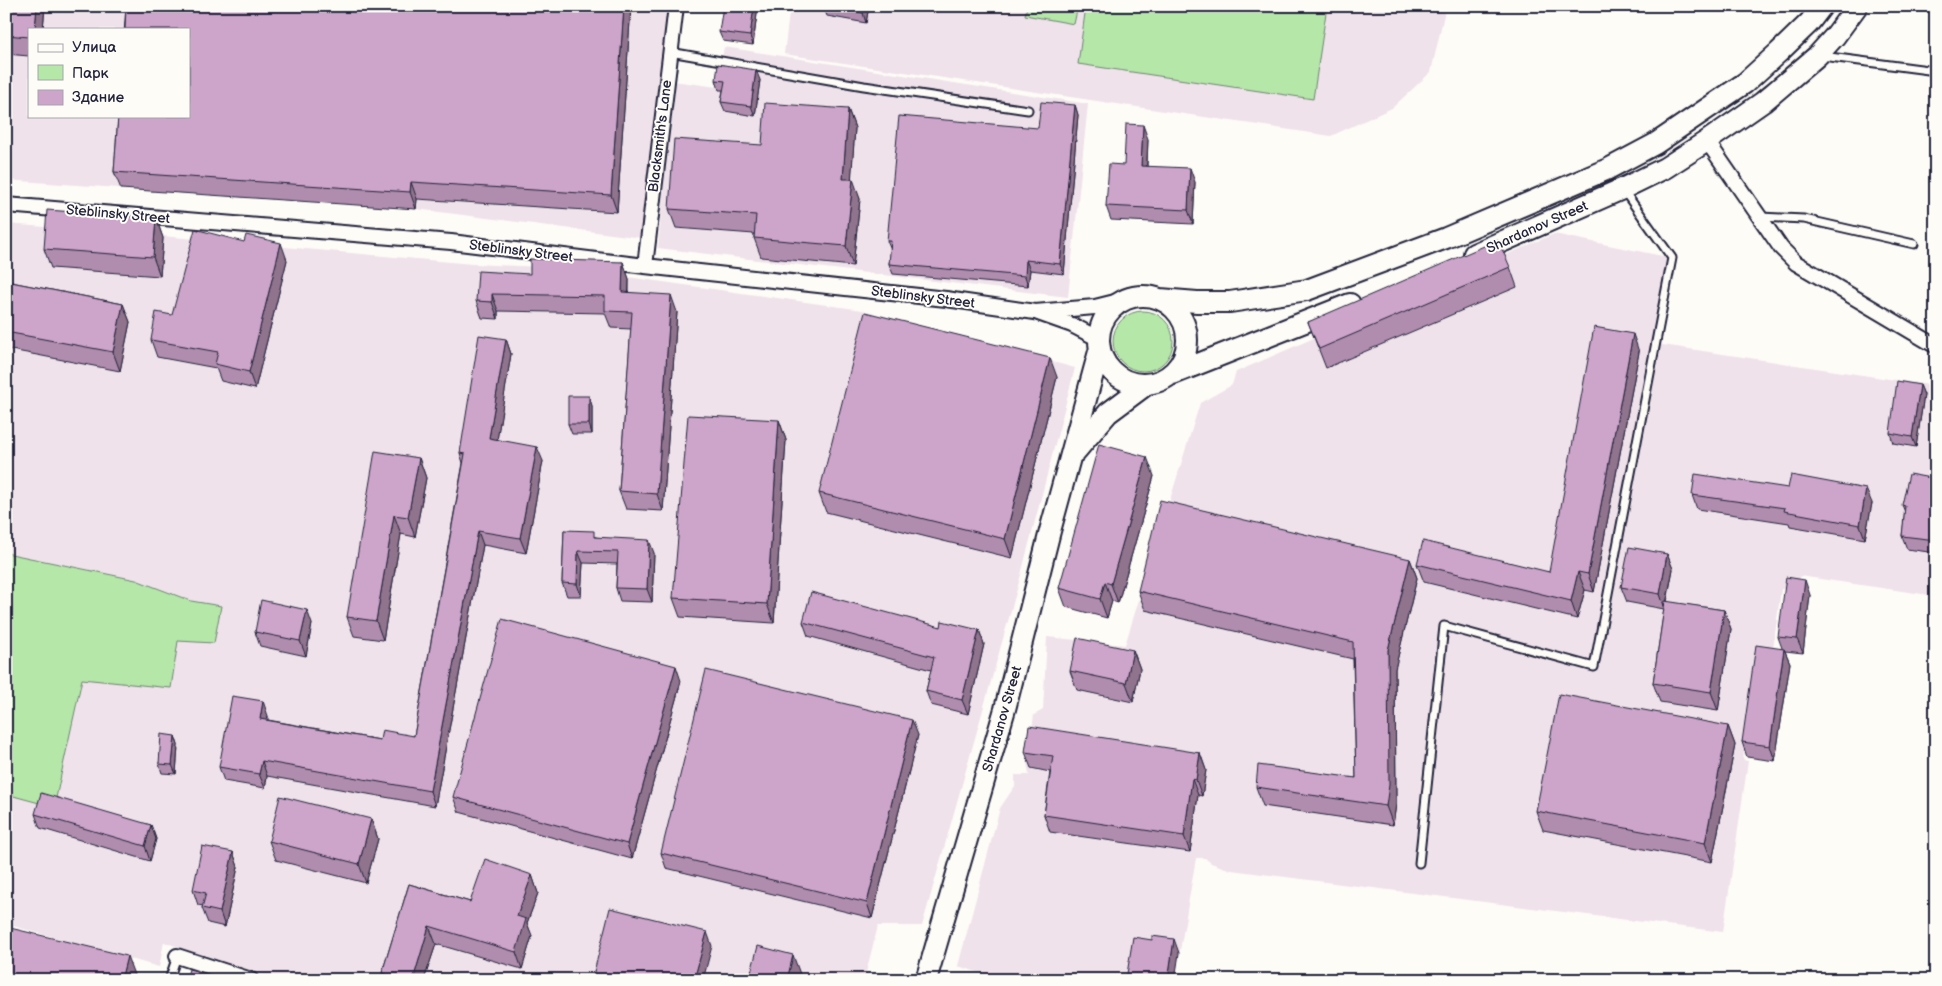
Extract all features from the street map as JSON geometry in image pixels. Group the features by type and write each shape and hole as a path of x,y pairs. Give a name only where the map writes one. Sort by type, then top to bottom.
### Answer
{"main road":[{"name":"Shardanov Street","path":"1160,299 1230,302 1307,290 1446,238 1608,168 1655,144 1745,83 1809,23 1822,6"},
{"name":"Shardanov Street","path":"1459,261 1665,168 1763,102 1817,56 1835,36 1857,6"},
{"path":"1172,374 1180,365 1188,344 1184,322 1178,312 1170,304 1160,299 1144,296 1127,299 1116,305 1107,315 1101,326 1099,344 1108,366 1122,379 1134,384 1147,384 1156,383 1172,374 1368,297"},
{"name":"Shardanov Street","path":"926,980 1006,709 1099,344"},
{"path":"1071,458 1108,413 1147,384"}],"street":[{"name":"Blacksmith's Lane","path":"645,266 676,6"},
{"path":"1707,141 1781,248 1796,263 1936,346"},
{"name":"Steblinsky Street","path":"6,204 451,242 645,266 946,299 1034,312"},
{"path":"1034,312 1095,307 1127,299"},
{"path":"1034,312 1072,325 1099,344"},
{"path":"177,956 251,980"}],"lane":[{"path":"670,52 864,86 1028,110"},
{"path":"1817,56 1936,71"},
{"path":"1419,863 1444,626 1594,667 1672,258 1622,189"},
{"path":"1759,217 1804,219 1914,244"},
{"path":"169,980 177,956"}],"shaded area":[{"path":"6,6 668,6 643,238 416,209 6,180"},
{"path":"790,6 1446,6 1431,72 1392,108 1331,136 784,54"},
{"path":"724,47 1088,104 1068,297 658,248 673,81 717,87"},
{"path":"6,224 472,264 563,268 862,310 1075,368 1019,582 922,926 878,926 864,980 275,980 164,942 159,967 6,924 6,794 54,807 82,678 171,688 178,641 221,606 191,601 136,580 6,553"},
{"path":"1554,234 1672,258 1656,344 1936,386 1936,596 1800,576 1798,591 1781,589 1772,656 1758,655 1743,760 1748,761 1723,932 1231,870 1211,863 1205,858 1196,858 1175,980 1003,980 958,966 1000,808 1015,786 1015,775 1029,775 1027,763 1034,715 1043,710 1047,637 1125,645 1200,403 1232,385 1236,372"}],"green space":[{"path":"1027,6 1078,6 1074,24 1025,15"},
{"path":"1086,6 1327,6 1313,99 1078,64"},
{"path":"1137,311 1149,311 1160,316 1168,324 1173,335 1171,353 1160,366 1149,371 1137,371 1126,366 1118,358 1113,347 1113,335 1118,324 1126,316"},
{"path":"6,553 136,580 191,601 221,606 214,643 178,641 171,688 82,679 54,807 6,794"}],"building":[{"path":"6,6 37,6 35,28 28,28 28,37 6,35"},
{"path":"126,6 624,6 611,195 411,182 410,192 114,172 118,118 190,118 190,28 125,28"},
{"path":"723,6 754,6 750,36 719,32"},
{"path":"823,6 864,6 863,13"},
{"path":"718,64 756,70 751,106 721,102 725,81 716,80"},
{"path":"1041,102 1075,105 1060,264 1026,260 1025,276 889,264 891,241 887,241 899,116 1038,128"},
{"path":"765,103 848,109 843,179 853,179 846,246 754,238 756,215 669,209 674,139 762,145"},
{"path":"1126,124 1143,125 1141,166 1190,168 1188,210 1106,206 1109,164 1124,165"},
{"path":"47,210 156,218 153,257 44,249"},
{"path":"195,229 244,242 246,235 281,243 249,372 215,364 218,352 151,340 156,312 172,315"},
{"path":"1498,240 1510,267 1319,349 1308,322"},
{"path":"530,259 623,262 622,292 671,295 657,494 619,491 632,312 605,311 605,296 492,294 492,302 476,301 478,271 530,274"},
{"path":"6,281 123,304 113,352 6,332"},
{"path":"865,312 1050,358 1005,539 819,493"},
{"path":"1594,327 1633,334 1588,574 1578,572 1571,601 1417,564 1423,541 1549,572"},
{"path":"479,335 506,339 489,438 537,447 520,538 478,531 430,791 262,761 259,774 219,767 232,696 263,701 260,719 380,740 382,730 414,736 465,454 460,453"},
{"path":"1897,381 1920,385 1912,437 1890,433"},
{"path":"568,396 589,396 589,424 568,424"},
{"path":"688,415 779,420 767,604 673,598"},
{"path":"1099,444 1147,457 1111,584 1105,582 1100,599 1059,588"},
{"path":"375,451 419,458 408,517 394,515 376,621 347,617"},
{"path":"1695,474 1788,488 1791,475 1866,489 1860,525 1784,511 1785,508 1692,495"},
{"path":"1909,474 1936,479 1930,514 1936,514 1936,540 1902,536 1905,506 1902,505"},
{"path":"1160,500 1410,559 1388,650 1389,785 1386,806 1256,787 1258,765 1356,778 1353,642 1138,591"},
{"path":"564,530 594,531 594,537 649,540 647,589 616,588 618,552 578,551 577,584 562,583"},
{"path":"1629,547 1667,554 1660,594 1621,587"},
{"path":"1786,577 1805,580 1797,639 1778,637"},
{"path":"811,592 941,627 942,621 979,630 962,700 926,691 934,657 803,622"},
{"path":"261,600 307,610 300,641 255,632"},
{"path":"1665,601 1724,610 1711,692 1653,683"},
{"path":"502,619 676,666 627,844 453,797"},
{"path":"1077,638 1133,650 1126,683 1070,671"},
{"path":"1756,645 1784,649 1770,746 1742,742"},
{"path":"706,670 912,720 867,903 661,853"},
{"path":"1559,694 1728,726 1705,843 1536,811"},
{"path":"1029,726 1200,753 1196,780 1192,779 1184,836 1044,815 1053,756 1025,752"},
{"path":"161,734 175,736 172,765 159,764"},
{"path":"41,793 151,825 145,846 35,814"},
{"path":"280,796 371,819 359,864 269,841"},
{"path":"202,846 233,852 220,912 202,908 206,893 193,890"},
{"path":"485,859 532,875 517,916 526,919 516,952 429,926 413,980 404,980 382,973 409,884 470,902"},
{"path":"610,908 707,932 694,980 592,980"},
{"path":"6,927 127,956 121,980 6,980"},
{"path":"1152,936 1174,939 1168,980 1126,980 1133,937 1152,940"},
{"path":"758,946 793,955 787,980 749,980"},
{"path":"189,969 214,976 213,980 186,980"}]}
